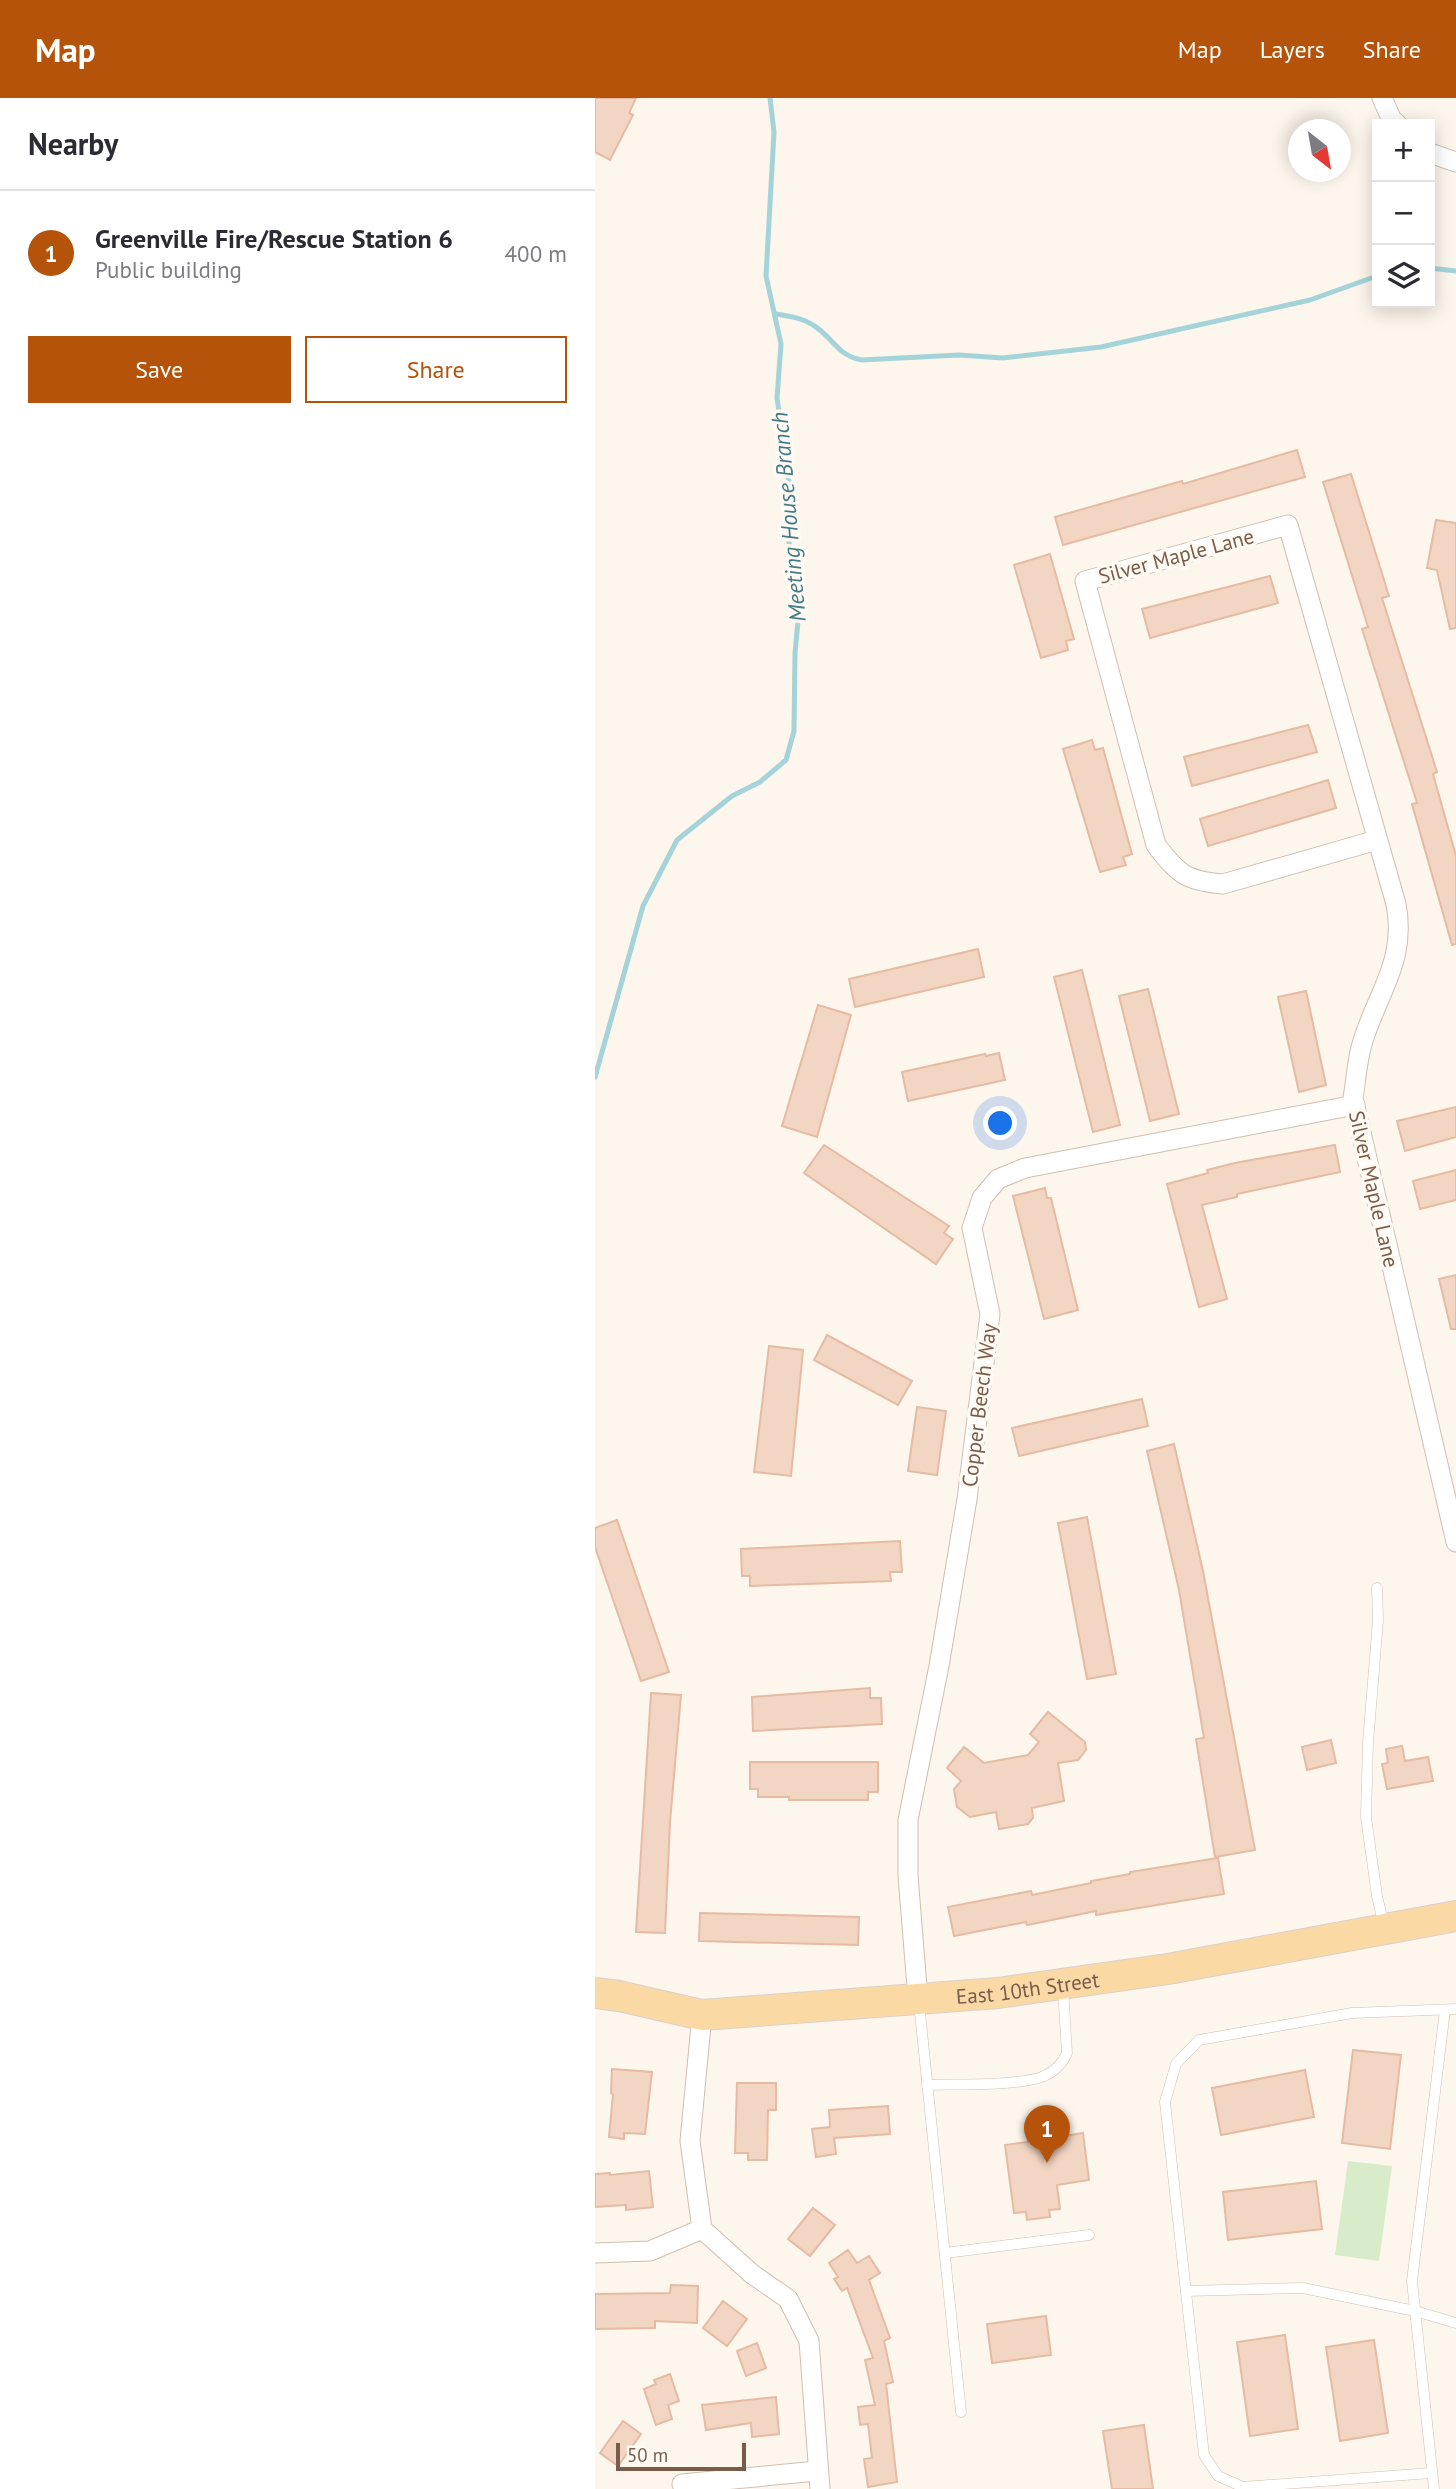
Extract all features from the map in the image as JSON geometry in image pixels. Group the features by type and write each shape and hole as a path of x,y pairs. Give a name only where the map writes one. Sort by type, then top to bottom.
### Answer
{"main road":[{"name":"East 10th Street","path":"595,1993 702,2015 998,1993 1168,1969 1456,1916"}],"street":[{"path":"1382,98 1392,119"},
{"path":"1435,155 1456,162"},
{"name":"Silver Maple Lane","path":"1377,840 1223,884 1198,882 1173,868 1156,845 1085,581 1288,525 1377,840 1400,925 1396,957 1361,1045 1353,1098 1456,1542"},
{"name":"Copper Beech Way","path":"918,1999 908,1876 908,1820 939,1666 967,1499 990,1314 972,1228 982,1198 998,1179 1025,1168 1355,1105"},
{"path":"682,2484 819,2480 809,2341 788,2299 752,2274 702,2229 690,2141 702,2015"},
{"path":"595,2253 650,2251 702,2229"}],"lane":[{"path":"1377,1588 1378,1620 1368,1743 1366,1817 1377,1896 1385,1930"},
{"path":"927,2085 1026,2081 1044,2076 1056,2068 1064,2061 1067,2053 1062,1984"},
{"path":"918,1999 961,2412"},
{"path":"1431,2473 1243,2487 1231,2486 1218,2476 1204,2455 1165,2102 1176,2064 1199,2040 1352,2013 1450,2010 1412,2281 1434,2489"},
{"path":"945,2253 1089,2235"},
{"path":"1186,2291 1303,2288 1415,2311 1456,2323"}],"green space":[{"path":"1348,2161 1392,2166 1379,2261 1335,2255"}],"building":[{"path":"595,98 636,98 629,113 633,115 610,160 595,152"},
{"path":"1297,450 1305,477 1063,545 1055,517 1182,481 1183,484"},
{"path":"1351,474 1389,596 1382,598 1437,772 1433,774 1456,856 1456,944 1452,945 1412,804 1417,803 1362,629 1368,627 1323,482"},
{"path":"1436,520 1456,523 1456,628 1450,629 1437,570 1427,568"},
{"path":"1050,554 1074,639 1066,641 1068,650 1041,658 1014,565"},
{"path":"1270,576 1278,603 1150,638 1142,609"},
{"path":"1308,725 1317,752 1192,786 1184,757"},
{"path":"1092,740 1095,750 1103,748 1132,854 1123,857 1126,865 1100,872 1063,749"},
{"path":"1328,780 1336,808 1208,846 1200,819"},
{"path":"978,949 984,977 855,1007 849,979"},
{"path":"1082,970 1120,1125 1093,1132 1054,977"},
{"path":"1148,989 1179,1114 1150,1121 1119,996"},
{"path":"1306,991 1326,1085 1299,1092 1278,997"},
{"path":"818,1005 851,1015 817,1137 782,1126"},
{"path":"999,1053 1005,1080 908,1101 902,1072"},
{"path":"1456,1107 1456,1137 1405,1151 1397,1121"},
{"path":"824,1145 949,1226 944,1233 953,1239 936,1264 804,1173"},
{"path":"1335,1145 1340,1172 1237,1194 1237,1197 1202,1205 1227,1299 1199,1307 1167,1184 1235,1163"},
{"path":"1456,1170 1456,1200 1420,1209 1413,1181"},
{"path":"1045,1188 1047,1198 1051,1198 1078,1310 1044,1319 1013,1196"},
{"path":"1456,1275 1456,1329 1451,1329 1439,1279"},
{"path":"827,1335 912,1381 898,1405 814,1360"},
{"path":"769,1346 803,1350 791,1476 754,1472"},
{"path":"1142,1399 1148,1426 1019,1456 1012,1428"},
{"path":"917,1407 946,1411 937,1475 908,1471"},
{"path":"1174,1444 1203,1571 1255,1850 1215,1857 1196,1739 1204,1738 1179,1590 1147,1451"},
{"path":"1087,1517 1116,1674 1087,1679 1058,1523"},
{"path":"617,1520 669,1672 641,1681 595,1547 595,1528"},
{"path":"900,1541 902,1572 890,1572 891,1581 750,1586 750,1576 742,1576 741,1549"},
{"path":"870,1688 870,1698 881,1698 882,1724 753,1731 752,1697"},
{"path":"651,1693 681,1695 670,1822 665,1933 636,1932"},
{"path":"1048,1712 1085,1742 1086,1750 1078,1760 1058,1763 1064,1801 1032,1808 1033,1818 1028,1824 999,1829 996,1812 970,1817 957,1807 954,1789 961,1781 947,1768 964,1747 984,1763 1028,1755 1039,1742 1030,1734"},
{"path":"1331,1740 1336,1763 1307,1770 1302,1747"},
{"path":"1402,1746 1405,1761 1428,1757 1433,1781 1387,1789 1382,1764 1388,1763 1386,1749"},
{"path":"750,1762 878,1762 878,1792 868,1792 868,1800 789,1800 789,1797 758,1797 758,1789 750,1789"},
{"path":"1218,1858 1224,1894 1096,1915 1096,1911 954,1936 948,1907 1031,1891 1032,1895 1130,1872"},
{"path":"700,1913 859,1917 858,1945 699,1941"},
{"path":"1353,2050 1401,2055 1390,2149 1342,2143"},
{"path":"612,2069 652,2072 645,2134 624,2133 624,2139 609,2137 613,2094"},
{"path":"1305,2070 1314,2117 1221,2135 1212,2088"},
{"path":"737,2083 776,2083 776,2110 768,2110 767,2160 748,2160 748,2153 735,2153"},
{"path":"888,2106 890,2134 834,2138 836,2154 816,2157 812,2129 830,2127 829,2110"},
{"path":"1051,2131 1052,2138 1083,2133 1089,2180 1057,2185 1060,2209 1049,2210 1050,2217 1027,2220 1026,2212 1014,2213 1005,2145 1028,2142 1027,2134"},
{"path":"649,2171 653,2207 626,2210 626,2205 595,2207 595,2174"},
{"path":"1316,2181 1322,2229 1228,2240 1223,2192"},
{"path":"813,2208 835,2225 810,2256 788,2239"},
{"path":"848,2250 857,2263 869,2256 880,2273 869,2280 890,2338 884,2341 893,2382 886,2384 897,2482 868,2487 864,2459 872,2458 868,2424 860,2425 858,2407 875,2405 865,2360 873,2358 847,2288 842,2291 834,2279 838,2277 829,2263"},
{"path":"671,2285 698,2286 697,2323 655,2321 655,2328 595,2329 595,2294 670,2293"},
{"path":"723,2301 747,2319 727,2346 703,2328"},
{"path":"1046,2316 1051,2355 992,2363 987,2324"},
{"path":"1285,2335 1298,2429 1250,2436 1237,2342"},
{"path":"1374,2340 1388,2433 1340,2441 1326,2347"},
{"path":"757,2343 766,2368 746,2376 737,2351"},
{"path":"670,2374 679,2401 668,2405 672,2419 656,2425 644,2389 656,2384 654,2380"},
{"path":"776,2397 779,2434 752,2437 751,2423 706,2430 702,2405"},
{"path":"623,2421 641,2434 618,2466 600,2453"},
{"path":"1144,2425 1153,2489 1112,2489 1103,2431"}],"waterway":[{"name":"Meeting House Branch","path":"595,1077 643,906 677,840 732,796 760,782 786,760 794,731 795,653 800,600 789,542 791,495 777,398 781,344 766,276 774,132 770,98"},
{"path":"1435,269 1456,271"},
{"path":"776,314 809,323 847,355 862,360 959,355 1003,358 1101,347 1310,300 1372,278"}],"place":[{"name":"Greenville Fire/Rescue Station 6","path":"1047,2163"}]}
